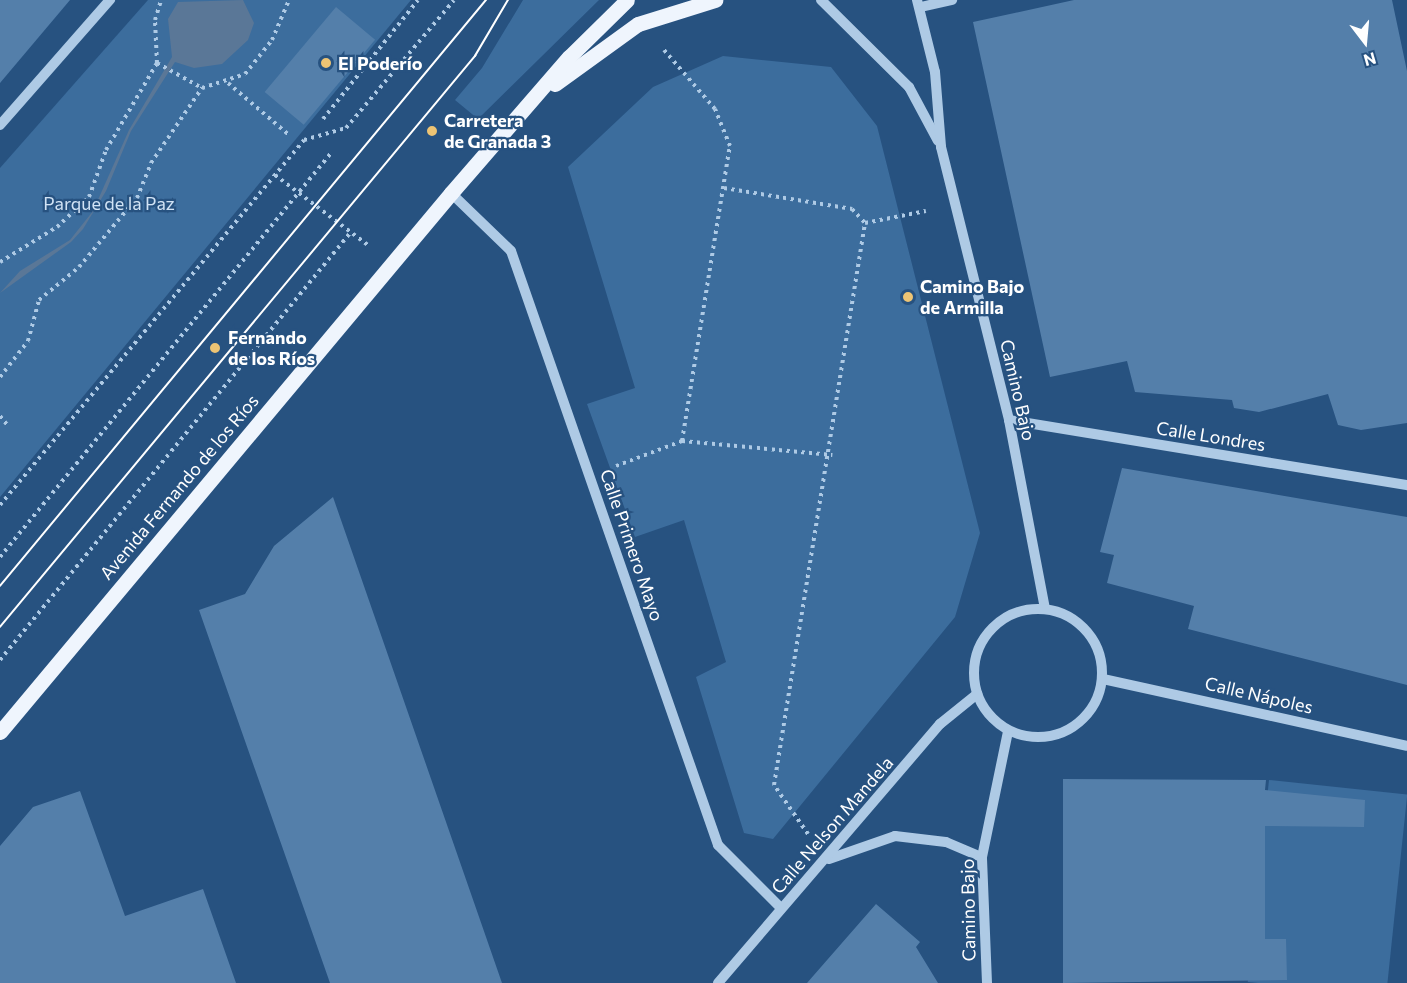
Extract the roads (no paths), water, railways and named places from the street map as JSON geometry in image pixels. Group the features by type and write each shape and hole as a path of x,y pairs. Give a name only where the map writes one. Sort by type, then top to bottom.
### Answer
{"main road":[{"name":"Avenida Fernando de los Ríos","path":"0,732 451,194 529,104 627,0"},
{"name":"Avenida Fernando de los Ríos","path":"529,104 638,24 715,0"}],"street":[{"path":"0,125 110,0"},
{"name":"Camino Bajo","path":"821,0 868,41 909,87 941,147"},
{"path":"919,4 952,0"},
{"name":"Camino Bajo","path":"919,4 935,72 941,147 1009,420 1045,609"},
{"name":"Calle Primero Mayo","path":"451,194 511,251 718,845 782,908"},
{"name":"Calle Londres","path":"1009,420 1407,484"},
{"path":"1045,609 1078,622 1092,637 1103,679 1090,712 1073,728 1042,738 1008,731 992,719 977,694 975,659 987,634 1004,618 1045,609"},
{"name":"Calle Nápoles","path":"1103,679 1407,746"},
{"name":"Calle Nelson Mandela","path":"717,983 826,861 940,724 977,694"},
{"name":"Camino Bajo","path":"987,983 982,857 1008,731"},
{"path":"826,861 895,836 946,842 982,857"}],"tram line":[{"path":"0,586 486,0"},
{"path":"0,627 475,56 508,0"}],"place":[{"name":"El Poderío","path":"326,63"},
{"name":"Carretera de Granada 3","path":"432,131"},
{"name":"Camino Bajo de Armilla","path":"908,297"},
{"name":"Fernando de los Ríos","path":"215,348"}],"park label":[{"name":"Parque de la Paz","path":"109,203"}]}
